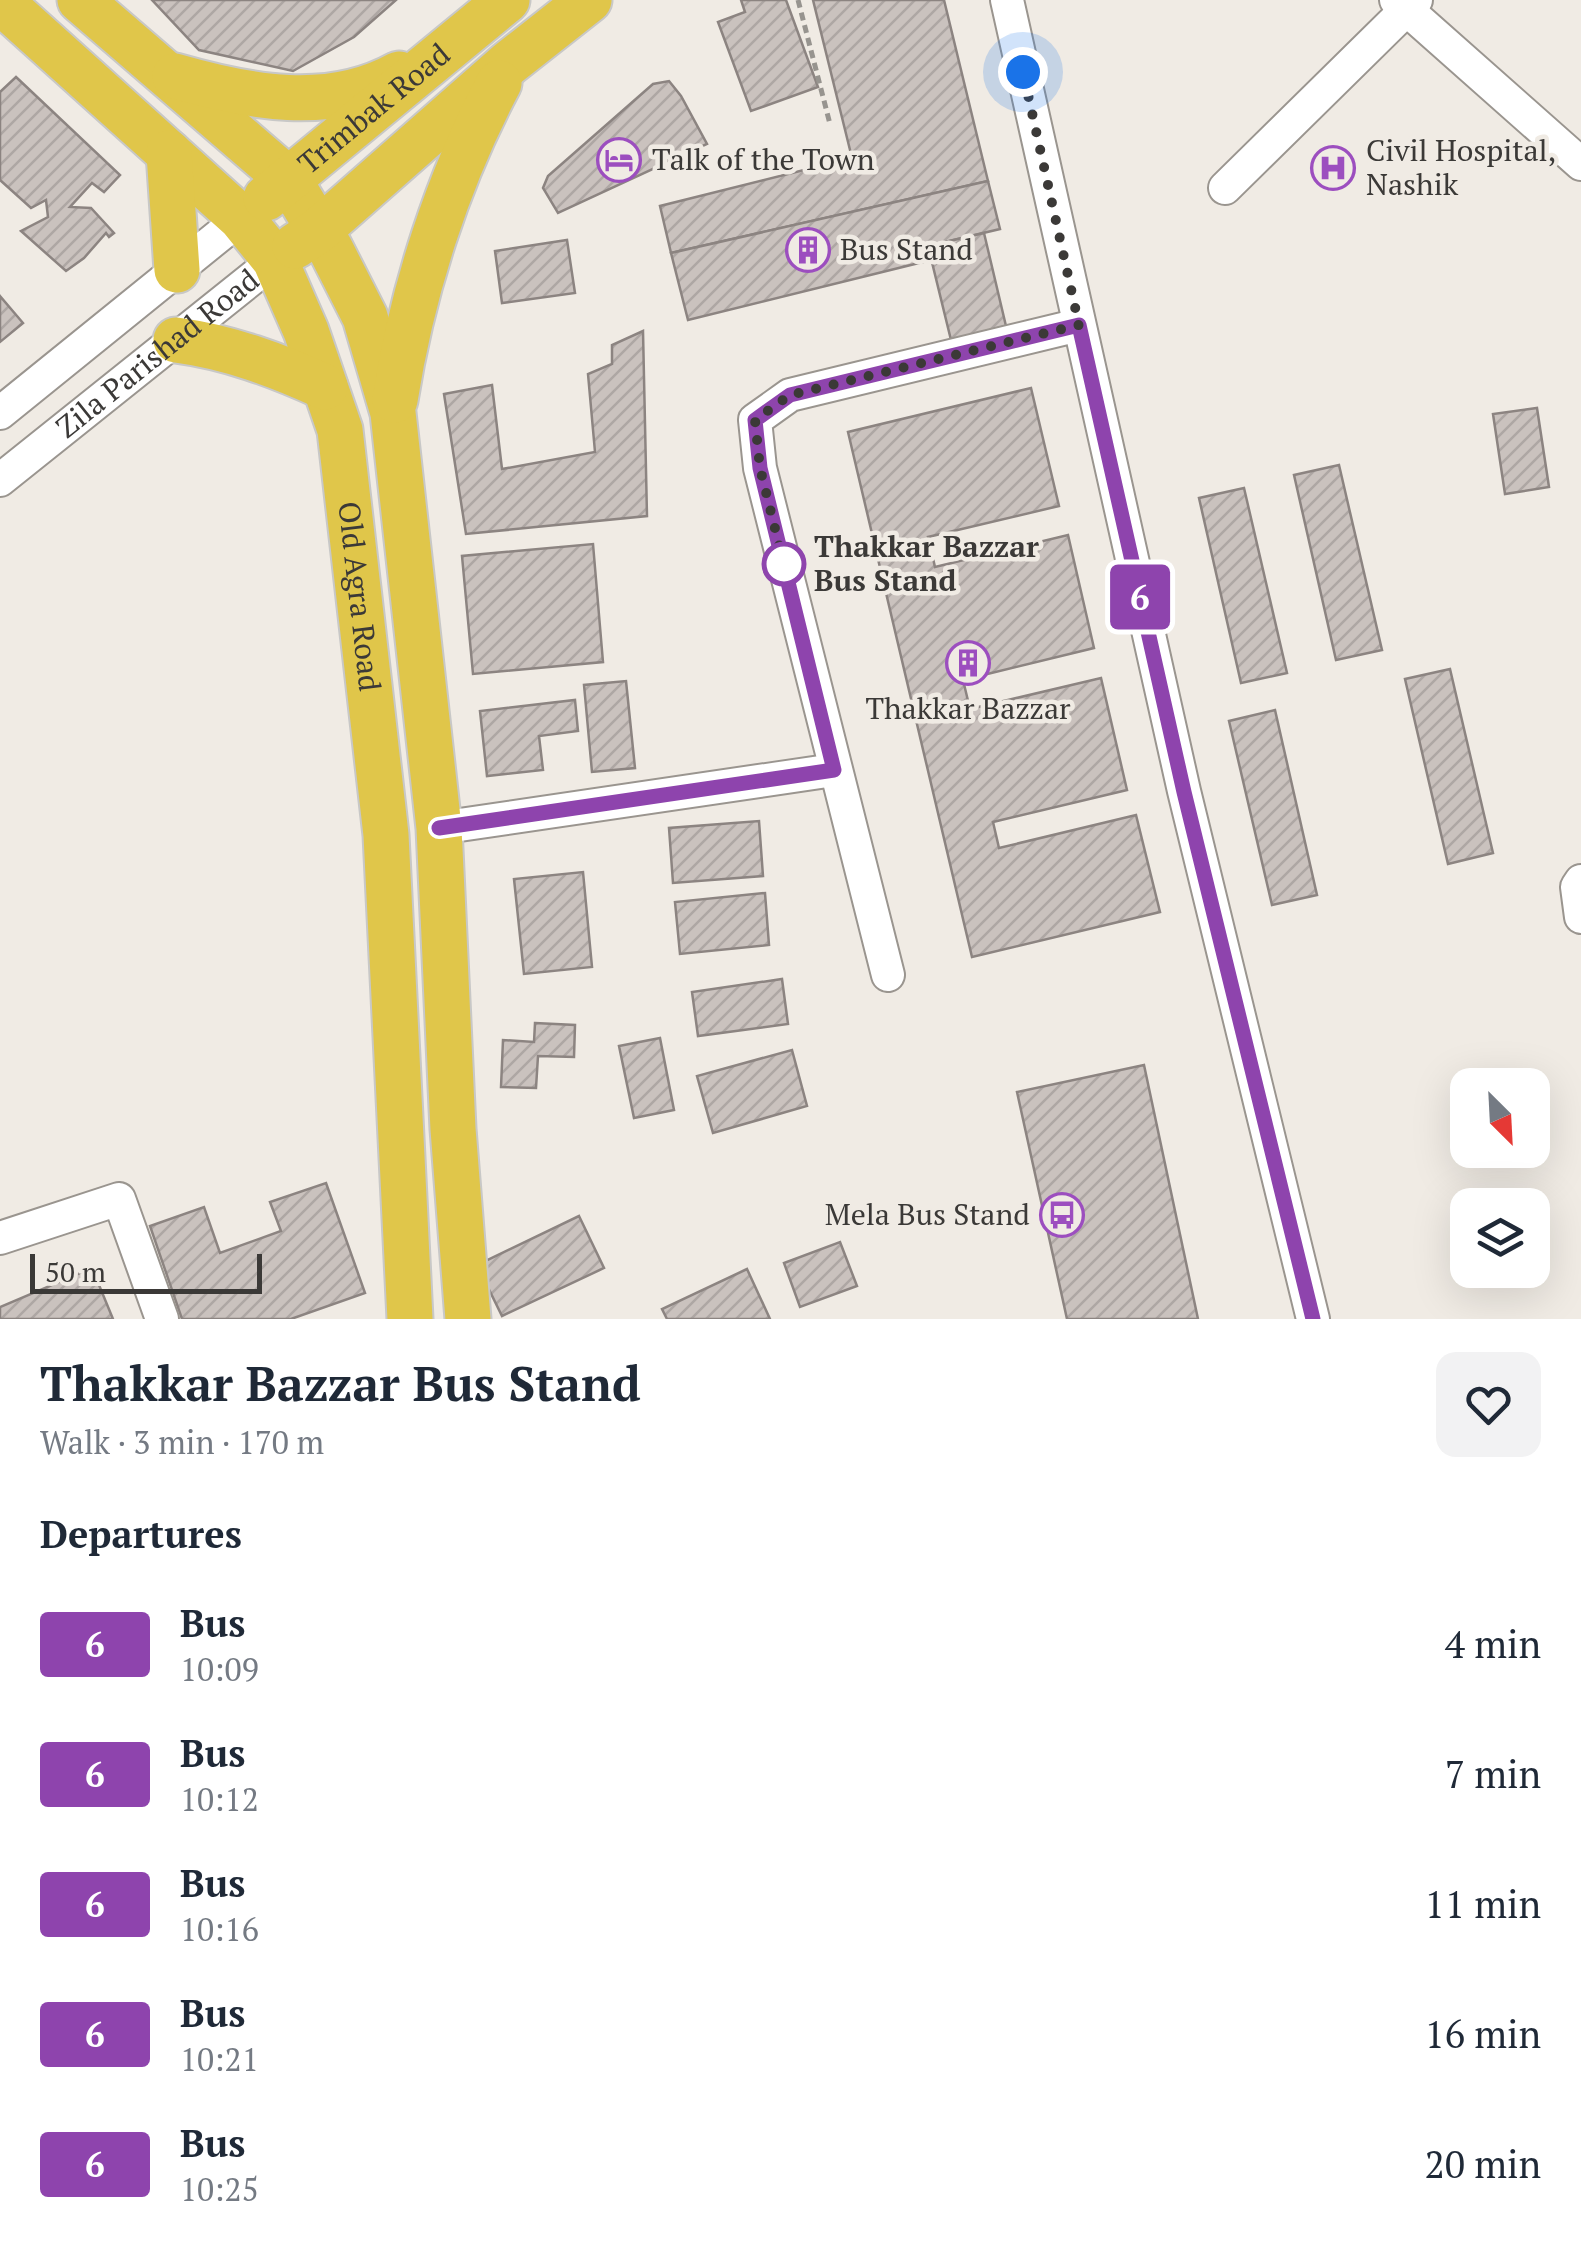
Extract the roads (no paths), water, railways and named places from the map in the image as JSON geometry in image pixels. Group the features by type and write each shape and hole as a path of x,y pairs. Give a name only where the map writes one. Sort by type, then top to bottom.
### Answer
{"highway":[{"name":"Old Agra Road","path":"80,0 288,180 365,317 393,413 439,828 453,1128 468,1318"},
{"name":"Trimbak Road","path":"288,180 506,0"},
{"name":"Trimbak Road","path":"319,230 509,63 589,0"},
{"name":"Old Agra Road","path":"0,2 242,218 274,260 306,332 340,430 386,835 410,1319"},
{"path":"164,72 227,91 288,99 346,94 385,82 460,39"},
{"path":"393,413 404,341 430,249 485,109 509,63"},
{"path":"170,154 177,270"},
{"name":"Zila Parishad Road","path":"242,218 288,180"},
{"name":"Zila Parishad Road","path":"274,260 319,230"},
{"path":"176,340 216,345 325,387"}],"street":[{"path":"1007,0 1184,792 1313,1319"},
{"path":"1225,188 1406,3 1581,164"},
{"name":"Zila Parishad Road","path":"0,413 242,218"},
{"name":"Zila Parishad Road","path":"0,480 274,260"},
{"path":"888,976 760,468 755,420 790,395 1079,325"},
{"path":"439,828 834,770"},
{"path":"1581,881 1577,887 1581,916"},
{"path":"0,1238 119,1199 162,1319"},
{"path":"449,1319 468,1318"}],"place":[{"name":"Talk of the Town","path":"619,160"},
{"name":"Civil Hospital, Nashik","path":"1333,168"},
{"name":"Bus Stand","path":"808,250"},
{"name":"Thakkar Bazzar Bus Stand","path":"784,564"},
{"name":"Thakkar Bazzar","path":"968,663"},
{"name":"Mela Bus Stand","path":"1062,1215"}]}
